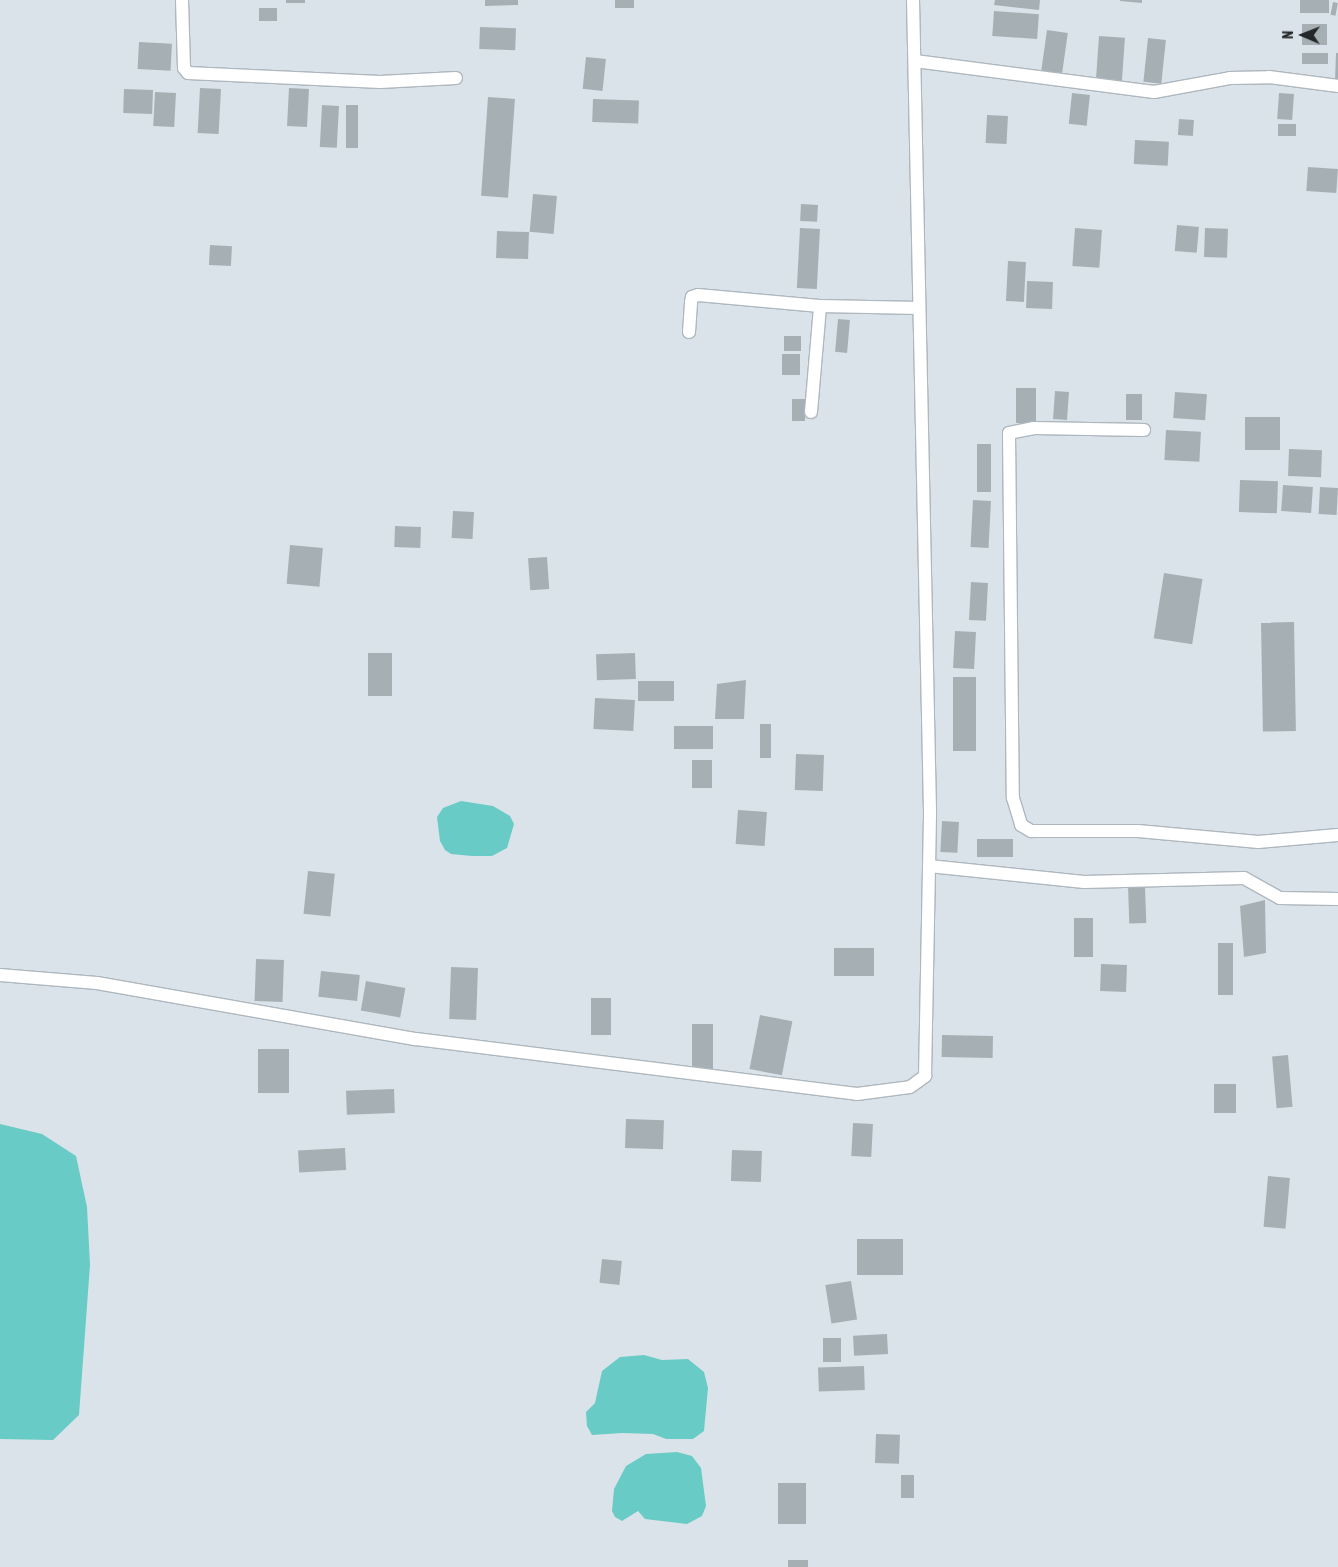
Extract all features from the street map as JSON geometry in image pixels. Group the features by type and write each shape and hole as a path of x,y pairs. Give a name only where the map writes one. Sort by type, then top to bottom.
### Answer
{"street":[{"path":"182,0 184,68 188,73 380,82 456,78"},
{"path":"0,975 97,983 416,1039 866,1093 910,1087 924,1076 929,866 913,0"},
{"path":"914,60 1154,92 1230,78 1269,77 1338,86"},
{"path":"690,332 692,297 698,295 820,306 919,308"},
{"path":"811,412 820,306"},
{"path":"1144,430 1034,428 1009,433 1013,798 1021,825 1031,831 1138,831 1258,842 1338,835"},
{"path":"929,866 1084,882 1244,878 1280,898 1338,899"}],"shaded area":[{"path":"461,801 493,806 510,816 514,824 507,848 492,856 451,854 445,850 440,841 437,817 443,808"},
{"path":"0,1124 42,1134 76,1156 87,1207 90,1265 79,1415 53,1440 0,1439"},
{"path":"644,1355 662,1360 688,1359 704,1372 708,1388 704,1431 693,1439 666,1439 653,1434 622,1433 592,1435 587,1426 586,1412 595,1403 602,1371 620,1357"},
{"path":"677,1452 692,1456 701,1468 706,1506 702,1516 687,1524 645,1519 638,1511 622,1521 615,1517 612,1511 614,1489 626,1466 646,1454"}],"building":[{"path":"286,0 305,0 305,3 286,3"},
{"path":"485,0 518,0 518,5 485,6"},
{"path":"615,0 634,0 634,8 615,8"},
{"path":"995,0 1040,0 1039,10 994,5"},
{"path":"1142,0 1142,3 1120,1"},
{"path":"1300,0 1329,0 1329,13 1300,13"},
{"path":"1333,2 1338,3 1335,16 1331,15"},
{"path":"259,8 277,8 277,21 259,21"},
{"path":"994,11 1039,14 1037,39 992,36"},
{"path":"1302,24 1327,24 1327,45 1302,45"},
{"path":"480,27 516,28 515,50 479,49"},
{"path":"1047,30 1068,33 1062,75 1041,72"},
{"path":"1099,36 1125,38 1122,82 1096,80"},
{"path":"1148,38 1166,40 1161,84 1143,82"},
{"path":"139,42 172,44 171,71 138,69"},
{"path":"1302,53 1328,53 1328,64 1302,64"},
{"path":"1336,53 1338,53 1338,81 1335,81"},
{"path":"586,57 606,59 603,91 583,89"},
{"path":"200,88 221,89 219,134 198,133"},
{"path":"289,88 309,89 307,127 287,126"},
{"path":"124,89 153,90 152,114 123,113"},
{"path":"155,92 176,93 174,127 153,126"},
{"path":"1072,93 1090,95 1087,126 1069,124"},
{"path":"1279,93 1294,94 1292,120 1277,119"},
{"path":"488,97 515,99 508,198 481,196"},
{"path":"593,99 639,101 638,124 592,122"},
{"path":"322,105 339,106 337,148 320,147"},
{"path":"346,105 358,105 358,148 346,148"},
{"path":"987,115 1008,116 1007,144 986,143"},
{"path":"1179,119 1194,120 1193,136 1178,135"},
{"path":"1278,124 1296,124 1296,136 1278,136"},
{"path":"1135,140 1169,142 1168,166 1134,164"},
{"path":"1308,167 1338,169 1336,193 1306,191"},
{"path":"533,194 557,196 554,234 530,232"},
{"path":"801,204 818,205 817,222 800,221"},
{"path":"1177,225 1199,227 1197,253 1175,251"},
{"path":"800,228 820,229 817,289 797,288"},
{"path":"1075,228 1102,230 1099,268 1072,266"},
{"path":"1205,228 1228,229 1227,258 1204,257"},
{"path":"497,231 529,232 528,259 496,258"},
{"path":"210,245 232,246 231,266 209,265"},
{"path":"1008,261 1026,262 1024,302 1006,301"},
{"path":"1027,281 1053,282 1052,309 1026,308"},
{"path":"838,319 850,320 847,353 835,352"},
{"path":"784,336 801,336 801,351 784,351"},
{"path":"782,354 800,354 800,375 782,375"},
{"path":"1016,388 1036,388 1036,423 1016,423"},
{"path":"1055,391 1069,392 1067,420 1053,419"},
{"path":"1175,392 1207,394 1205,420 1173,418"},
{"path":"1126,394 1142,394 1142,420 1126,420"},
{"path":"792,399 805,399 805,421 792,421"},
{"path":"1245,417 1280,417 1280,450 1245,450"},
{"path":"1166,430 1201,432 1199,462 1164,460"},
{"path":"977,444 991,444 991,492 977,492"},
{"path":"1289,449 1322,450 1321,477 1288,476"},
{"path":"1240,480 1278,481 1277,513 1239,512"},
{"path":"1283,485 1313,487 1311,513 1281,511"},
{"path":"1320,487 1338,488 1337,515 1319,514"},
{"path":"973,500 991,501 989,548 971,547"},
{"path":"453,511 474,512 473,539 452,538"},
{"path":"395,526 421,527 420,548 394,547"},
{"path":"290,545 323,548 319,587 287,584"},
{"path":"547,557 549,589 530,590 528,558"},
{"path":"1164,573 1203,579 1192,644 1154,638"},
{"path":"971,582 988,583 986,621 969,620"},
{"path":"1294,622 1296,731 1263,732 1261,623"},
{"path":"955,631 976,632 974,669 953,668"},
{"path":"368,653 392,653 392,696 368,696"},
{"path":"635,653 636,679 597,680 596,654"},
{"path":"953,677 976,677 976,751 953,751"},
{"path":"746,680 744,719 715,719 717,684"},
{"path":"638,681 674,681 674,701 638,701"},
{"path":"595,698 635,700 633,731 593,729"},
{"path":"760,724 771,724 771,758 760,758"},
{"path":"674,726 713,726 713,749 674,749"},
{"path":"796,754 824,755 823,791 795,790"},
{"path":"692,760 712,760 712,788 692,788"},
{"path":"738,810 767,812 765,846 736,844"},
{"path":"942,821 959,822 957,853 940,852"},
{"path":"977,839 1013,839 1013,857 977,857"},
{"path":"308,871 335,874 330,917 304,914"},
{"path":"1145,886 1146,923 1129,924 1128,887"},
{"path":"1265,900 1266,953 1244,957 1240,906"},
{"path":"1074,918 1093,918 1093,957 1074,957"},
{"path":"1218,943 1233,943 1233,995 1218,995"},
{"path":"834,948 874,948 874,976 834,976"},
{"path":"256,959 284,960 283,1002 255,1001"},
{"path":"1101,964 1127,965 1126,992 1100,991"},
{"path":"451,967 478,968 476,1020 449,1019"},
{"path":"321,971 360,975 357,1001 318,997"},
{"path":"366,981 405,988 400,1017 361,1011"},
{"path":"591,998 611,998 611,1035 591,1035"},
{"path":"760,1015 792,1021 782,1075 750,1069"},
{"path":"692,1024 713,1024 713,1069 692,1069"},
{"path":"942,1035 993,1036 993,1058 942,1057"},
{"path":"258,1049 289,1049 289,1093 258,1093"},
{"path":"1288,1055 1293,1107 1277,1108 1272,1056"},
{"path":"1214,1084 1236,1084 1236,1113 1214,1113"},
{"path":"394,1089 395,1113 347,1115 346,1091"},
{"path":"626,1119 664,1120 663,1149 625,1148"},
{"path":"853,1123 873,1124 871,1157 851,1156"},
{"path":"345,1148 346,1170 299,1172 298,1150"},
{"path":"732,1150 762,1151 761,1182 731,1181"},
{"path":"1268,1176 1290,1178 1285,1229 1264,1227"},
{"path":"857,1239 903,1239 903,1275 857,1275"},
{"path":"602,1259 622,1261 619,1285 599,1283"},
{"path":"851,1281 857,1320 831,1324 825,1285"},
{"path":"887,1334 888,1354 854,1356 853,1336"},
{"path":"823,1338 841,1338 841,1362 823,1362"},
{"path":"864,1366 865,1390 819,1392 818,1368"},
{"path":"876,1434 900,1435 899,1464 875,1463"},
{"path":"901,1475 914,1475 914,1498 901,1498"},
{"path":"778,1483 806,1483 806,1524 778,1524"},
{"path":"788,1560 808,1560 808,1567 788,1567"}]}
